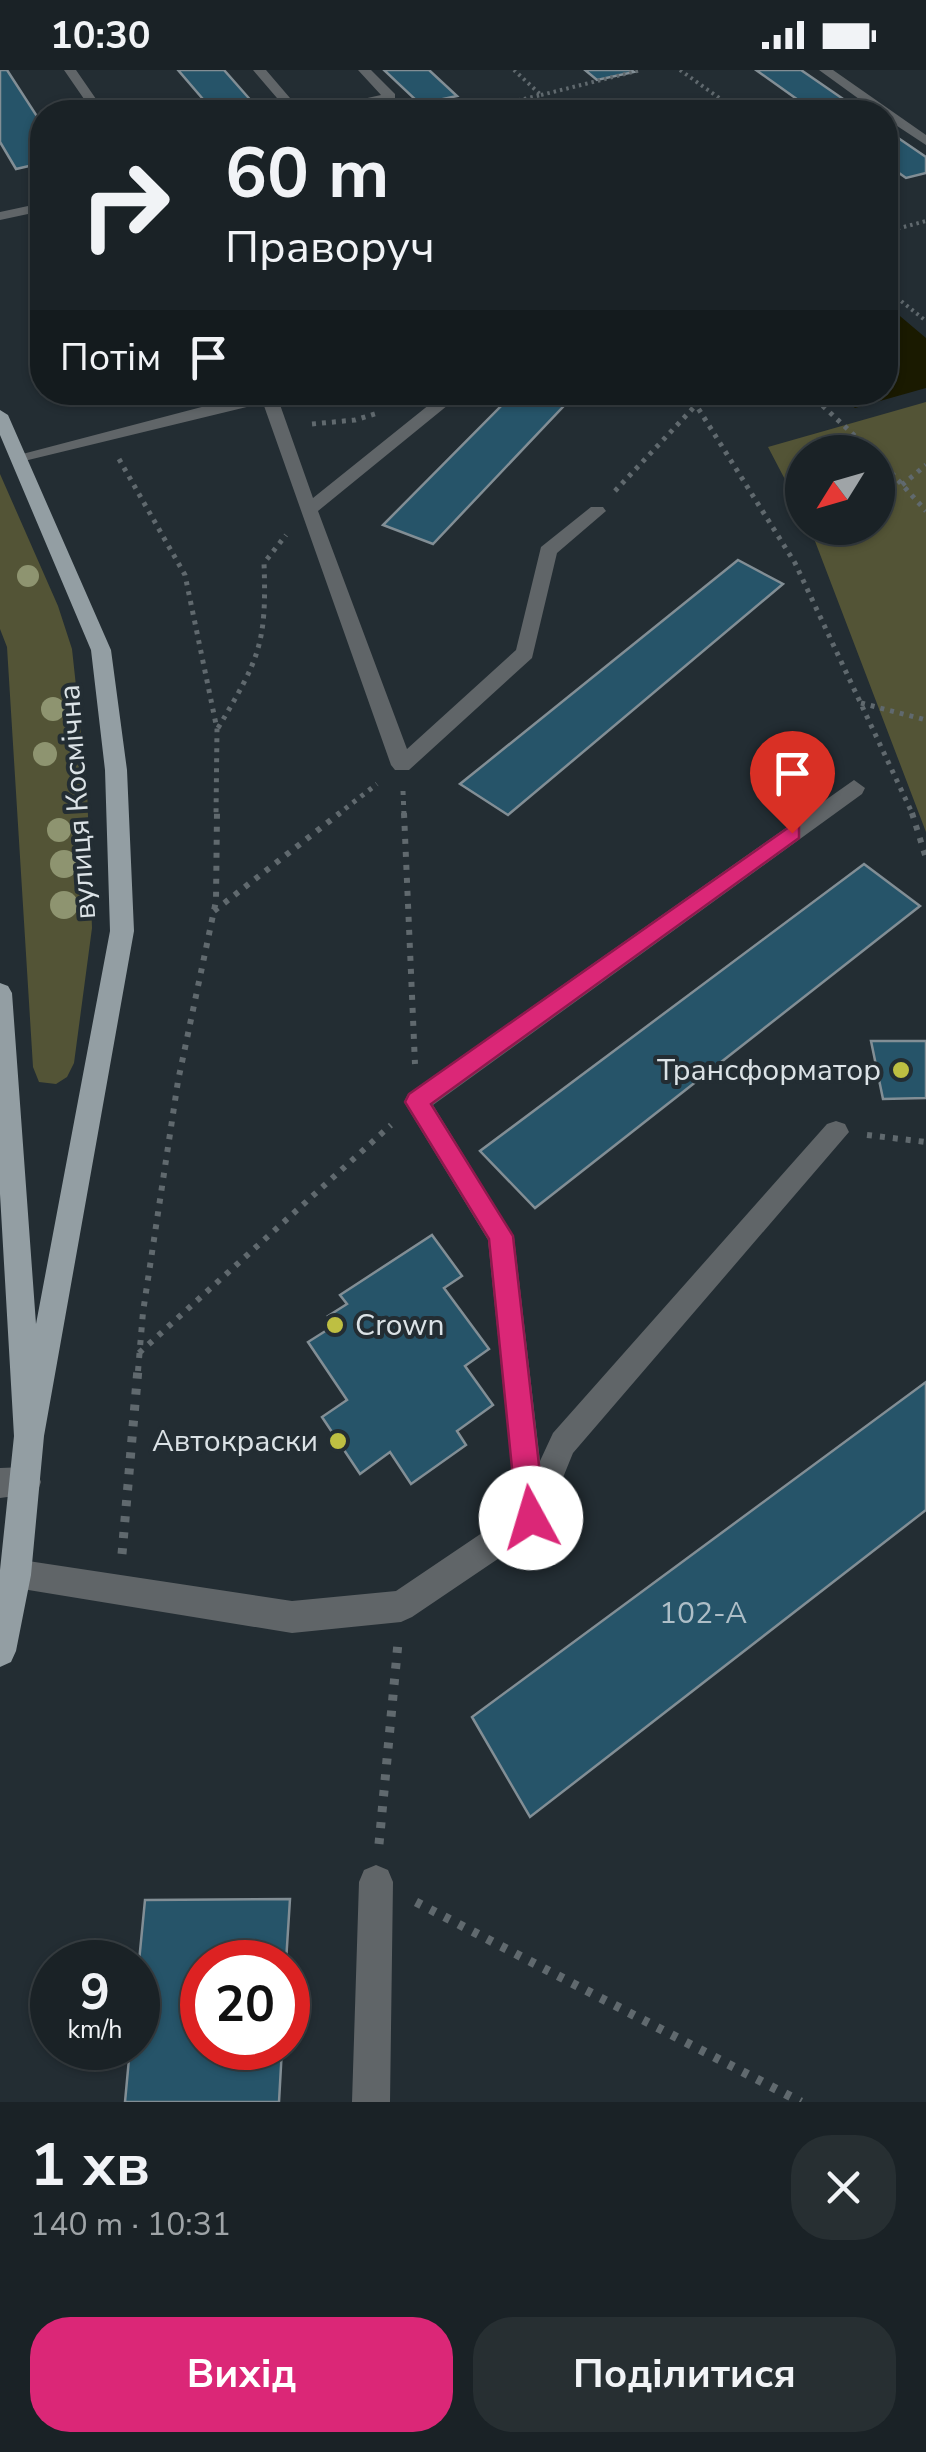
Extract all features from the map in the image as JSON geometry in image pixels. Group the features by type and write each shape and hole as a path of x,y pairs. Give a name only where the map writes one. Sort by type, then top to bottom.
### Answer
{"main road":[{"name":"вулиця Космічна","path":"0,415 101,650 116,770 122,931 28,1436 13,1482 15,1576 0,1651"},
{"name":"вулиця Космічна","path":"0,993 11,1297 28,1436"}],"lane":[{"path":"70,70 90,100"},
{"path":"259,70 285,100"},
{"path":"364,70 390,97 374,100"},
{"path":"825,70 868,100"},
{"path":"898,121 926,140"},
{"path":"0,216 30,209"},
{"path":"20,457 231,405"},
{"path":"277,405 309,508 402,765 525,652 548,551 598,510"},
{"path":"309,508 440,405"},
{"path":"531,1518 501,1236 417,1102 854,788"},
{"path":"15,1576 292,1616 401,1606 531,1518 564,1443 836,1132"},
{"path":"371,2102 376,1882"}],"path":[{"path":"514,70 541,95"},
{"path":"519,100 641,70"},
{"path":"680,70 722,100"},
{"path":"900,228 926,221"},
{"path":"898,299 926,321"},
{"path":"598,510 695,405"},
{"path":"697,405 795,563 915,819 926,858"},
{"path":"822,405 854,435"},
{"path":"280,424 356,420 388,409"},
{"path":"106,436 185,575 217,729 214,912 178,1081 139,1354 119,1591"},
{"path":"902,485 926,465"},
{"path":"895,477 926,511"},
{"path":"217,729 256,664 266,617 264,564 309,508"},
{"path":"860,704 926,720"},
{"path":"214,912 402,765"},
{"path":"139,1354 417,1102 402,765"},
{"path":"836,1132 926,1142"},
{"path":"401,1606 376,1882 801,2102"}],"shaded area":[{"path":"898,314 926,338 926,388 898,396"},
{"path":"926,402 926,832 816,545 895,545 895,435 810,435"},
{"path":"785,442 785,480 768,447"},
{"path":"0,474 58,606 72,649 87,788 92,928 74,1063 67,1077 56,1084 39,1082 33,1067 7,647 0,629"}],"building":[{"path":"0,70 7,70 30,105 30,166 16,169 0,142"},
{"path":"178,70 224,70 250,100 204,100"},
{"path":"384,70 429,70 457,96 416,100"},
{"path":"585,70 631,70 634,72 597,80"},
{"path":"756,70 801,70 845,100 798,100"},
{"path":"898,138 926,157 926,173 906,178 898,172"},
{"path":"502,405 565,405 433,544 383,525"},
{"path":"738,560 783,584 508,815 460,784"},
{"path":"864,864 920,906 535,1208 480,1151"},
{"name":"Трансформатор","path":"871,1041 926,1041 926,1098 883,1099"},
{"path":"432,1235 462,1276 444,1288 489,1349 465,1366 493,1405 457,1431 466,1445 411,1484 390,1452 360,1474 322,1417 347,1400 308,1342 335,1325 328,1316 347,1304 340,1295"},
{"path":"926,1382 926,1510 530,1817 472,1717"},
{"path":"290,1899 287,1940 180,1940 180,2070 281,2070 279,2102 125,2102 128,2070 160,2070 160,1940 141,1940 145,1900"}],"place":[{"name":"Трансформатор","path":"901,1070"},
{"name":"Crown","path":"335,1325"},
{"name":"Автокраски","path":"338,1441"}],"route":[{"path":"531,1518 501,1236 417,1102 792,833"}]}
